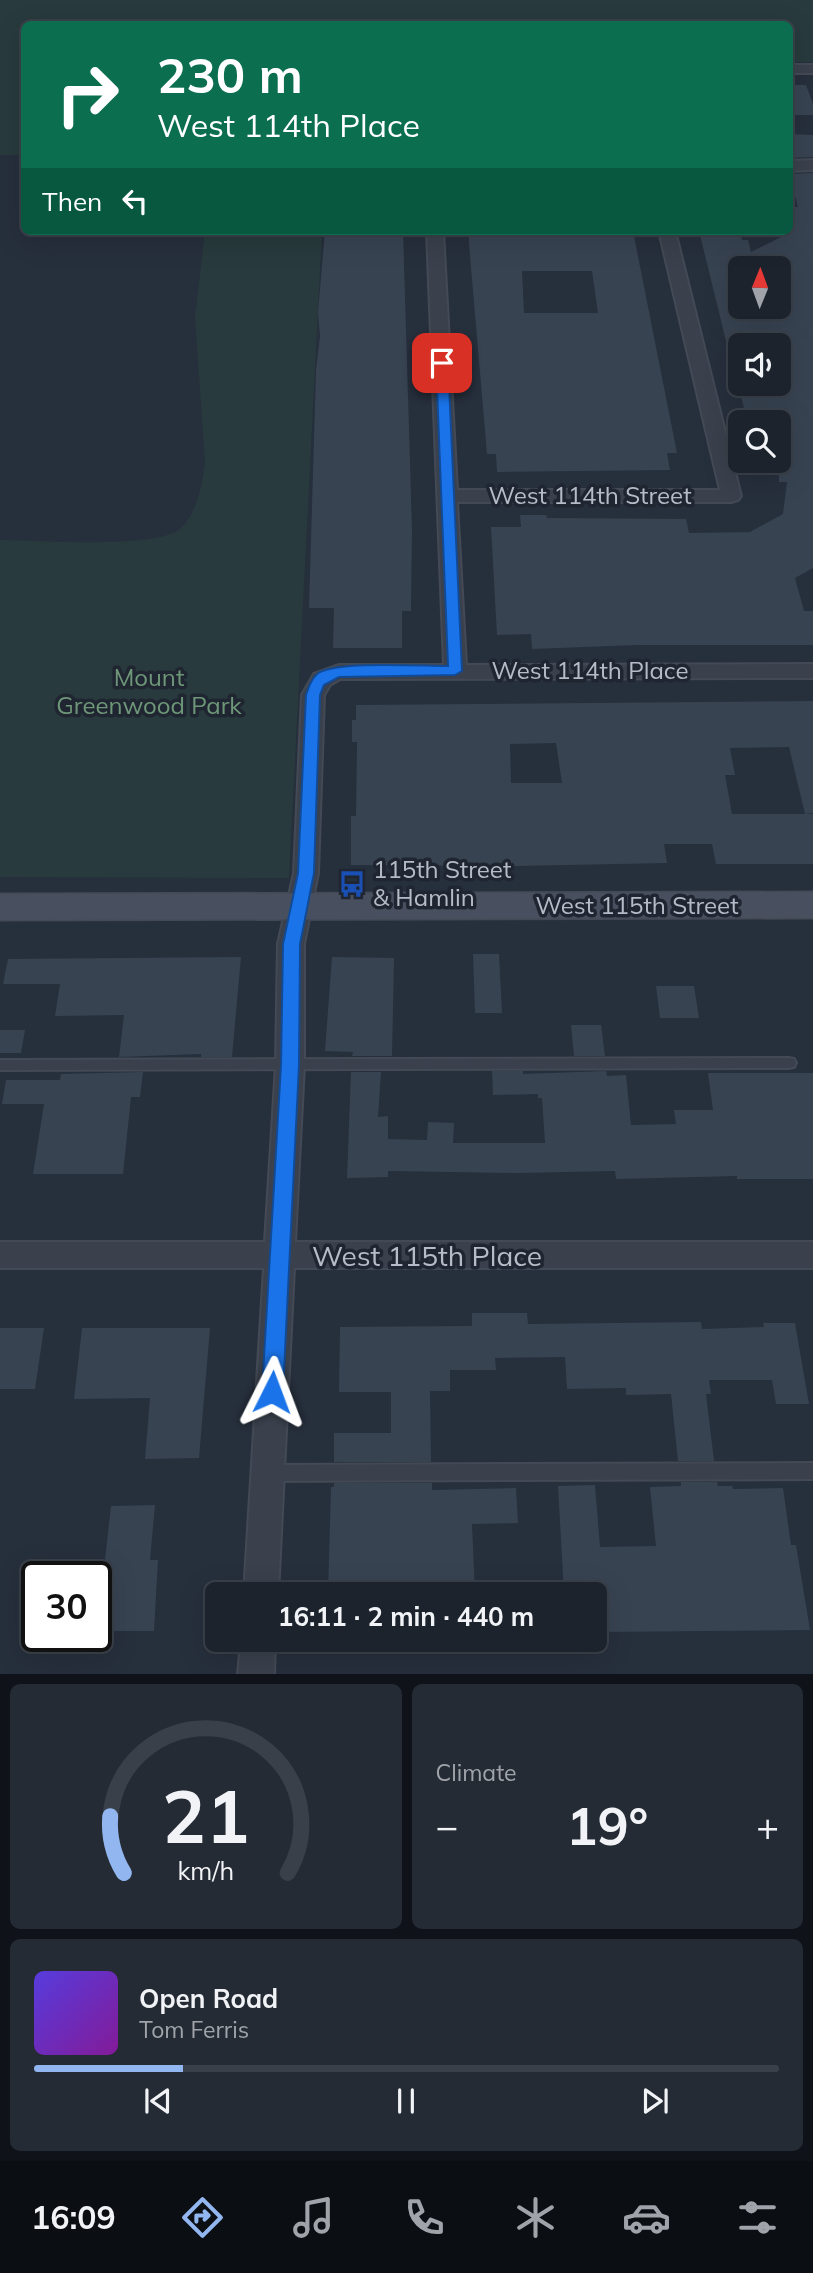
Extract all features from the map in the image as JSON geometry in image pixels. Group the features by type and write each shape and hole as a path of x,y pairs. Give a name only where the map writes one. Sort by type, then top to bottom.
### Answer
{"street":[{"path":"793,69 813,69"},
{"path":"793,166 813,166"},
{"path":"435,235 455,671"},
{"name":"West 114th Street","path":"448,496 731,496 668,235"},
{"name":"West 114th Place","path":"299,906 306,873 313,695 317,683 326,676 339,672 813,671"},
{"name":"West 115th Street","path":"0,907 813,905"},
{"path":"262,1582 290,1065 291,944 299,906"},
{"name":"West 115th Place","path":"0,1255 813,1255"},
{"path":"256,1674 257,1652"}],"lane":[{"path":"0,1065 789,1063"},
{"path":"268,1473 813,1471"}],"green space":[{"path":"0,0 813,0 813,62 793,62 793,21 21,21 21,155 0,155"},
{"name":"Mount Greenwood Park","path":"205,235 322,235 289,878 0,877 0,540 95,542 148,539 168,535 187,522 198,498 205,463 195,317"}],"building":[{"path":"793,85 806,85 813,104 813,115 793,115"},
{"path":"793,134 813,135 813,157 793,158"},
{"path":"813,173 813,568 795,578 804,611 813,611 813,645 637,645 532,649 531,634 497,635 491,527 521,527 520,515 546,515 547,518 686,519 689,533 750,532 783,514 787,482 779,482 779,473 791,473 791,410 744,410 741,396 791,396 791,333 728,333 727,345 700,235 741,235 742,240 748,240 751,252 785,235 793,235 793,207 798,207 793,189 793,174"},
{"path":"325,235 403,235 412,529 411,611 402,611 402,648 333,648 334,608 309,608 316,370 320,336 318,313"},
{"path":"469,235 634,235 677,453 667,453 670,470 497,472 496,454 487,454","holes":["522,271 592,271 598,313 524,313"]},
{"path":"813,701 813,813 805,814 813,814 813,864 716,864 712,844 664,844 667,863 351,865 351,816 356,816 357,742 352,742 352,720 356,720 356,705","holes":["556,743 562,783 511,783 510,744","789,747 805,814 732,814 725,775 735,775 730,748"]},
{"path":"473,954 499,954 502,1013 475,1013"},
{"path":"241,957 232,1057 201,1057 201,1054 119,1057 124,1015 55,1016 60,984 3,984 8,959"},
{"path":"332,957 394,958 392,1056 352,1056 353,1052 325,1051"},
{"path":"656,986 694,986 699,1018 660,1018"},
{"path":"571,1025 601,1025 605,1056 574,1056"},
{"path":"0,1030 25,1030 21,1053 0,1053"},
{"path":"492,1071 523,1071 523,1074 606,1071 607,1076 626,1075 631,1125 676,1124 674,1110 713,1110 708,1073 813,1073 813,1179 737,1179 737,1176 616,1179 615,1171 388,1171 388,1177 347,1178 351,1072 381,1072 378,1117 388,1116 388,1139 427,1140 428,1122 454,1123 453,1143 545,1143 542,1098 538,1098 538,1094 493,1095"},
{"path":"143,1072 140,1097 131,1097 123,1174 33,1174 44,1104 2,1104 6,1080 60,1080 61,1074"},
{"path":"472,1313 527,1313 528,1324 701,1322 702,1329 795,1323 809,1404 776,1404 772,1380 709,1380 711,1394 706,1394 714,1461 678,1461 671,1394 626,1395 626,1388 567,1389 565,1357 495,1358 496,1370 450,1370 450,1391 430,1391 431,1462 334,1462 334,1433 391,1433 391,1392 339,1392 340,1327 472,1326"},
{"path":"0,1328 44,1328 35,1389 0,1389"},
{"path":"82,1328 210,1328 199,1458 145,1459 150,1398 74,1399"},
{"path":"681,1482 717,1482 718,1486 732,1486 733,1489 783,1488 791,1545 796,1545 810,1630 607,1632 607,1582 563,1582 558,1486 595,1485 600,1547 656,1546 650,1487 681,1486"},
{"path":"334,1483 432,1483 432,1490 516,1488 518,1523 472,1524 474,1582 328,1582 331,1487 334,1487"},
{"path":"155,1505 150,1560 158,1560 154,1631 112,1631 112,1561 105,1561 111,1506"}],"place":[{"name":"115th Street & Hamlin","path":"352,884"}],"route":[{"path":"272,1392 290,1065 291,944 306,873 313,695 317,683 326,676 339,672 455,671 442,363"}]}
